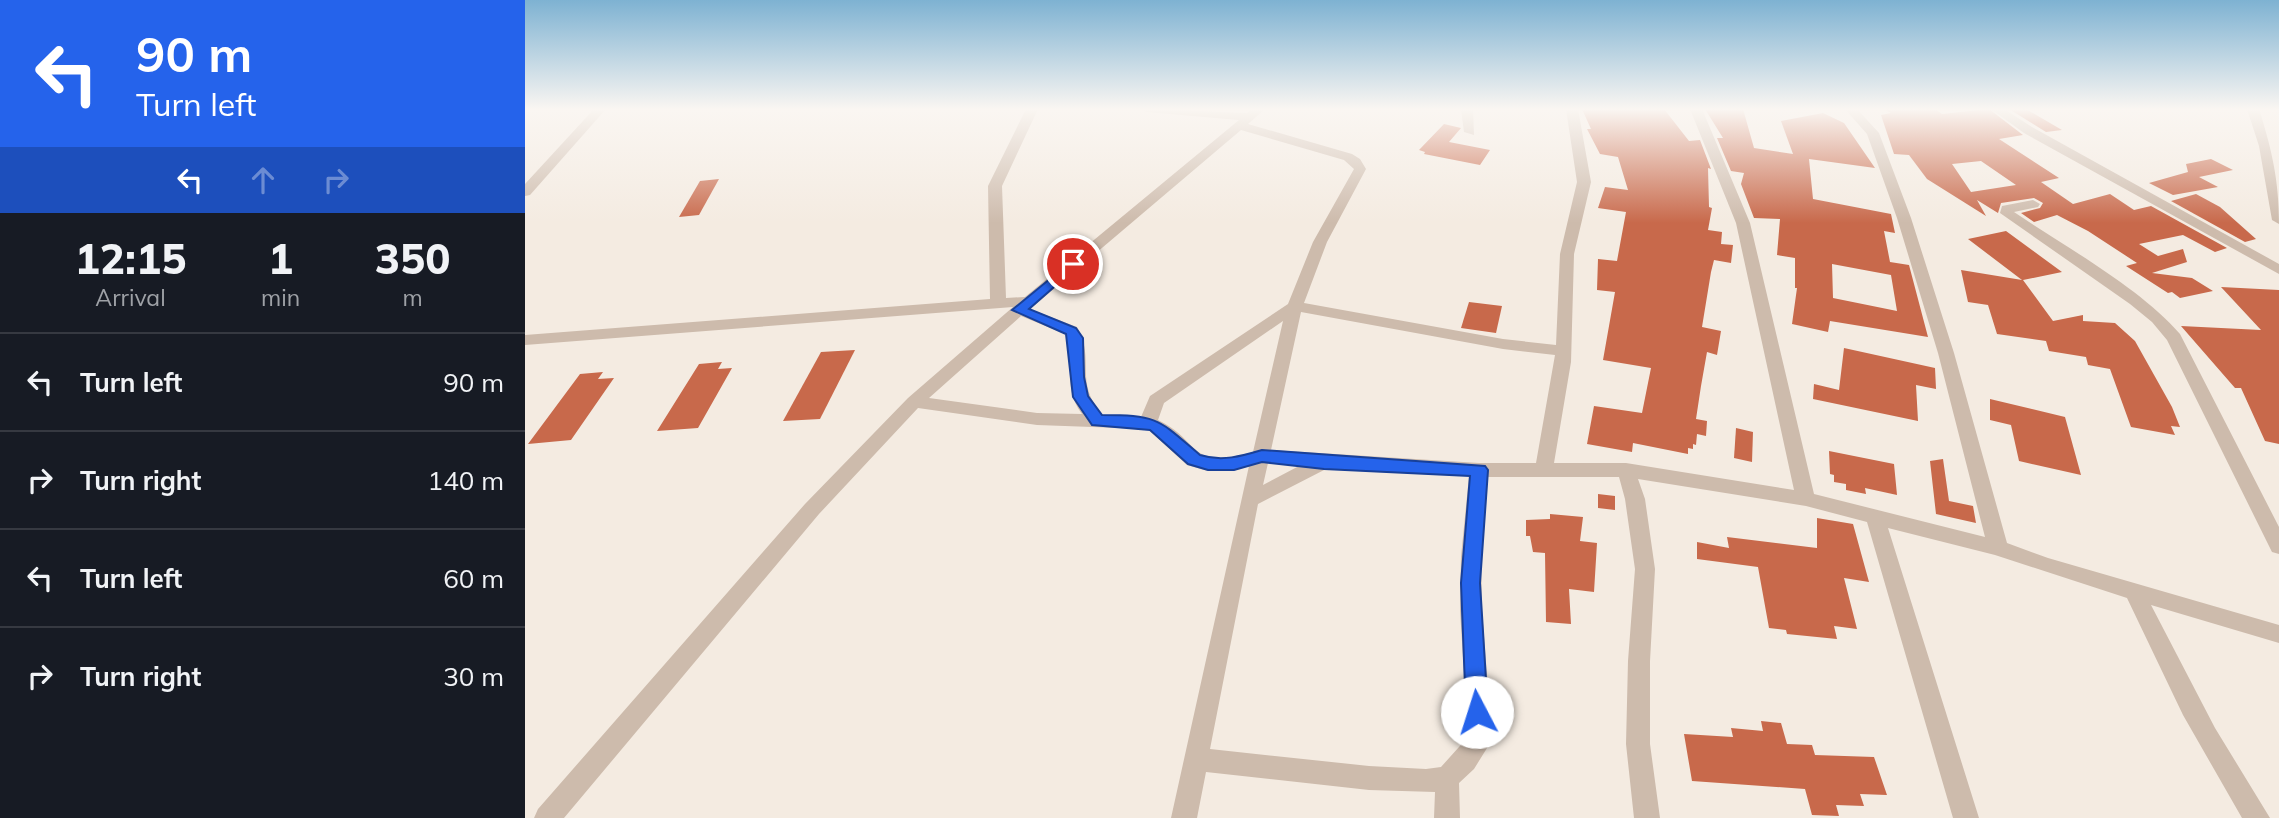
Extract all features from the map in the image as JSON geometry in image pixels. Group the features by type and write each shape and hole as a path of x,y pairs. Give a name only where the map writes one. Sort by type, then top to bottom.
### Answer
{"street":[{"path":"525,191 565,147"},
{"path":"998,304 995,186 1014,147"},
{"path":"547,818 812,509 914,402 1214,147"},
{"path":"1184,818 1249,500 1262,456 1284,346 1295,306 1320,242 1360,169 1356,162 1348,157 1324,147"},
{"path":"1544,470 1563,351 1567,254 1584,182 1578,147"},
{"path":"1712,147 1743,223 1806,499"},
{"path":"1878,147 1904,218 1949,365 1999,548"},
{"path":"2060,147 2279,270"},
{"path":"2265,147 2279,220"},
{"path":"2033,204 2007,209 2007,213 2135,301 2158,319 2174,338 2237,467 2279,545"},
{"path":"525,340 998,304 1024,306 1071,331 1076,338 1076,377 1080,397 1098,421"},
{"path":"1148,423 1156,400 1295,306 1503,344 1563,351"},
{"path":"914,402 1026,418 1148,423 1155,425 1194,460 1208,464 1234,464 1262,456 1324,463 1479,470 1626,470 1806,499 1999,548 2134,592 2279,634"},
{"path":"1249,500 1324,463"},
{"path":"1195,759 1369,778 1426,781 1447,778 1465,761 1480,740 1471,610 1471,557 1479,470"},
{"path":"1626,470 1635,499 1645,569 1639,661 1638,744 1647,818"},
{"path":"1875,516 1966,818"},
{"path":"2134,592 2181,692 2233,783 2257,818"},
{"path":"1447,778 1447,818"}],"building":[{"path":"1422,147 1476,147 1490,150 1480,165 1424,154 1425,152 1419,150"},
{"path":"1596,147 1703,147 1711,169 1708,168 1709,207 1712,208 1708,230 1722,232 1721,244 1733,245 1731,263 1714,260 1711,272 1702,327 1721,331 1717,355 1707,352 1696,419 1707,421 1706,436 1697,434 1696,445 1693,444 1693,449 1688,448 1688,454 1633,443 1632,452 1587,444 1594,406 1642,413 1651,368 1603,360 1615,292 1597,290 1598,259 1617,261 1626,212 1598,208 1605,187 1628,190 1618,157 1600,154"},
{"path":"1721,147 1754,147 1793,154 1791,147 1861,147 1875,168 1809,159 1813,199 1891,214 1895,233 1884,231 1890,262 1909,265 1928,337 1830,321 1828,332 1792,324 1797,288 1795,258 1777,255 1780,219 1754,218 1741,184 1744,173 1731,171","holes":["1832,264 1891,275 1897,311 1833,298"]},
{"path":"1892,147 2012,147 2059,178 2041,182 2073,204 2110,194 2134,210 2151,206 2227,248 2215,252 2183,235 2139,244 2158,256 2183,249 2187,262 2152,273 2192,278 2213,291 2180,298 2172,292 2168,293 2126,266 2137,263 2088,231 2057,215 2034,222 2021,213 2040,208 2043,203 2034,198 2001,203 1998,213 1977,200 1986,216 1927,179 1909,155 1894,154","holes":["1981,161 2016,185 1971,192 1952,164"]},
{"path":"2211,159 2233,170 2199,177 2218,187 2173,195 2149,183 2188,172 2186,164"},
{"path":"719,179 699,215 679,217 700,181"},
{"path":"2196,194 2220,207 2256,239 2245,242 2171,201"},
{"path":"2006,231 2062,272 2023,280 2053,321 2083,315 2083,321 2115,323 2135,341 2172,407 2180,427 2171,426 2175,435 2131,427 2110,369 2088,365 2086,357 2049,351 2046,341 1997,334 1988,305 1968,302 1961,270 2022,280 1968,239"},
{"path":"2221,287 2279,290 2279,444 2265,441 2241,388 2235,388 2181,326 2261,330"},
{"path":"1469,302 1502,306 1496,333 1461,328"},
{"path":"1844,348 1935,368 1936,389 1916,385 1918,421 1813,399 1814,384 1839,390"},
{"path":"855,350 820,419 783,421 821,352"},
{"path":"722,362 718,369 732,368 698,428 657,431 699,364"},
{"path":"603,372 598,379 614,378 571,440 528,444 580,374"},
{"path":"1990,399 2065,417 2081,475 2019,461 2011,425 1990,420"},
{"path":"1736,428 1753,432 1752,462 1734,458"},
{"path":"1829,451 1894,464 1897,495 1865,488 1866,494 1846,490 1846,484 1834,482 1834,475 1830,474"},
{"path":"1943,459 1949,501 1973,506 1976,523 1936,514 1930,461"},
{"path":"1598,494 1615,496 1615,510 1598,508"},
{"path":"1550,514 1583,517 1580,541 1597,543 1594,592 1569,589 1571,624 1546,622 1545,553 1533,552 1530,536 1526,536 1526,520 1550,519"},
{"path":"1817,518 1853,524 1869,582 1844,578 1857,629 1834,626 1837,639 1787,634 1786,630 1769,628 1758,567 1697,559 1697,542 1729,548 1727,537 1817,548"},
{"path":"1761,721 1781,723 1787,744 1812,745 1815,755 1874,757 1887,795 1860,794 1864,806 1836,805 1839,816 1812,815 1805,789 1692,781 1684,734 1733,737 1731,728 1763,731"}],"route":[{"path":"1073,264 1019,310 1060,325 1071,331 1076,338 1076,377 1080,397 1098,421 1136,421 1155,425 1194,460 1208,464 1234,464 1262,456 1324,463 1479,470 1471,557 1473,669 1477,712"}]}
